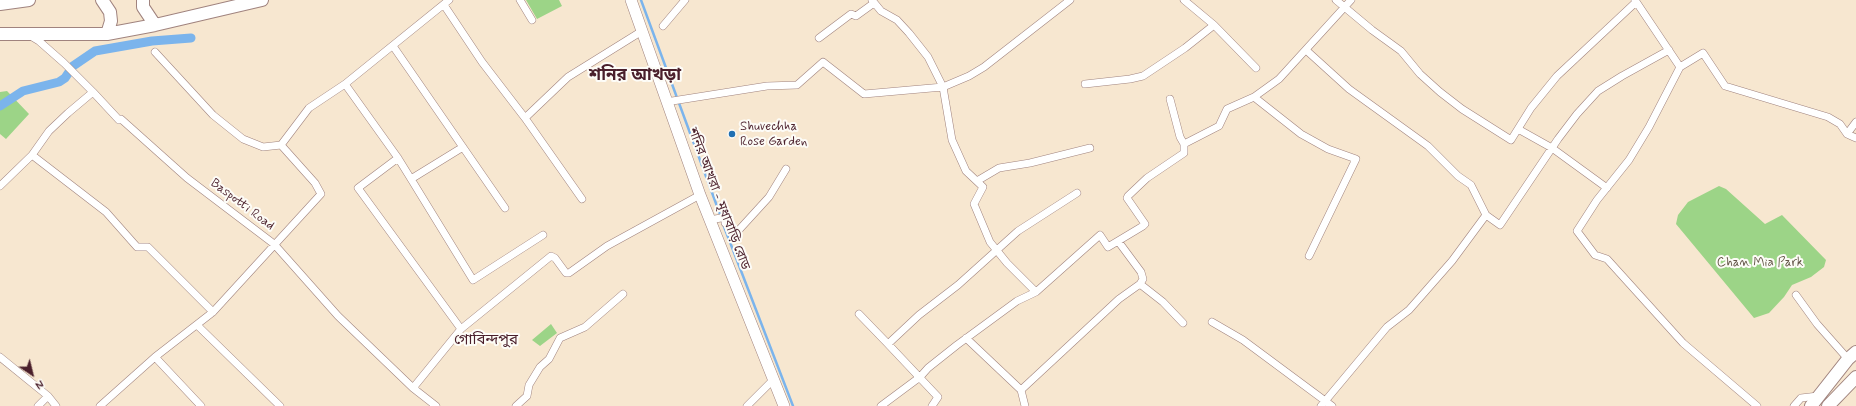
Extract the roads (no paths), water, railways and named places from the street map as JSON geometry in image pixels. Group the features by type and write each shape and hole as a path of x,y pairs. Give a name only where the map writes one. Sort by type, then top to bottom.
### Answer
{"main road":[{"path":"0,4 29,0"},
{"path":"102,0 110,12 110,21 107,34"},
{"path":"143,0 143,7 155,25"},
{"path":"0,34 107,34 155,25 262,0"},
{"name":"শনির আখরা - মৃধাবাড়ি রোড","path":"630,0 670,101 700,195 712,220 784,406"},
{"path":"1811,406 1852,356"},
{"path":"1828,406 1856,377"}],"street":[{"path":"520,0 532,20"},
{"path":"663,26 685,0"},
{"path":"670,101 767,86 797,85 823,62 864,94 943,87 969,76 984,67 1070,0"},
{"path":"1184,0 1214,25 1256,68"},
{"path":"1336,0 1372,30 1402,51 1420,74 1440,92 1462,109 1511,140 1531,108 1557,76 1635,1 1680,67"},
{"path":"1184,144 1219,126 1227,109 1254,97 1280,79 1351,0"},
{"path":"155,52 213,115 243,139 263,147 281,145 309,108 345,84 447,2 482,62 525,118 582,199"},
{"path":"819,38 851,14 856,16 873,2 881,11 897,20 909,33 928,57 943,87 952,140 966,171 983,187 983,190 974,204 974,207 990,242 1036,292"},
{"path":"1085,84 1143,76 1185,48 1214,25"},
{"path":"525,118 568,77 642,31"},
{"name":"Baspotti Road","path":"26,33 64,63 119,120 121,119 187,178 274,244 338,316 413,388 436,406"},
{"path":"393,46 505,208"},
{"path":"1306,50 1350,89 1428,146 1458,176 1471,185 1486,215 1500,225 1552,148 1577,114 1598,90 1669,50"},
{"path":"1757,406 1683,343 1607,259 1595,255 1577,231 1607,188 1629,160 1649,127 1680,67 1703,53 1725,86 1828,117 1840,124 1847,134 1856,138"},
{"path":"345,84 398,158 473,280 543,235"},
{"path":"0,186 32,156 49,131 68,112 93,92"},
{"path":"1254,97 1301,134 1328,149 1356,160 1309,256"},
{"path":"881,406 920,377 928,368 966,338 1017,301 1036,292 1100,235 1108,247 1145,224 1127,198 1128,196 1147,178 1184,153 1184,144 1180,137 1170,99"},
{"path":"1847,134 1856,122"},
{"path":"1518,129 1552,148 1607,188"},
{"path":"100,406 155,357 214,312 274,244 321,194 315,183 281,145"},
{"path":"411,179 463,147"},
{"path":"977,181 999,168 1030,163 1090,148"},
{"path":"32,156 106,212 137,247 148,248 214,312"},
{"path":"398,158 358,188 462,329"},
{"path":"712,220 726,217 725,223 737,232 769,197 786,169"},
{"path":"888,344 919,316 958,285 1018,231 1077,193"},
{"path":"413,388 462,329 551,256 555,258 566,273 569,273 607,246 700,195"},
{"path":"1212,322 1243,340 1327,404 1337,385 1387,327 1409,310 1452,261 1486,215"},
{"path":"1021,390 1119,299 1140,284 1143,279 1141,272 1118,241"},
{"path":"1140,284 1163,302 1183,323"},
{"path":"516,406 527,396 530,385 540,367 549,359 560,338 585,327 623,294"},
{"path":"1796,295 1818,324 1852,356"},
{"path":"859,314 938,397 932,406"},
{"path":"197,325 280,406"},
{"path":"966,338 1021,390 1025,406"},
{"path":"0,357 48,396 56,406"},
{"path":"155,357 201,406"},
{"path":"747,406 773,380"},
{"path":"38,406 48,396"},
{"path":"1794,406 1801,398 1818,396"}],"waterway":[{"path":"641,0 721,217"},
{"path":"0,106 23,91 59,82 65,78 73,66 95,51 152,41 191,38"},
{"path":"723,224 793,406"}],"place":[{"name":"Shuvechha Rose Garden","path":"732,134"}],"district":[{"name":"শনির আখড়া","path":"635,76"},
{"name":"গোবিন্দপুর","path":"486,341"}],"park label":[{"name":"Chan Mia Park","path":"1760,263"}]}
